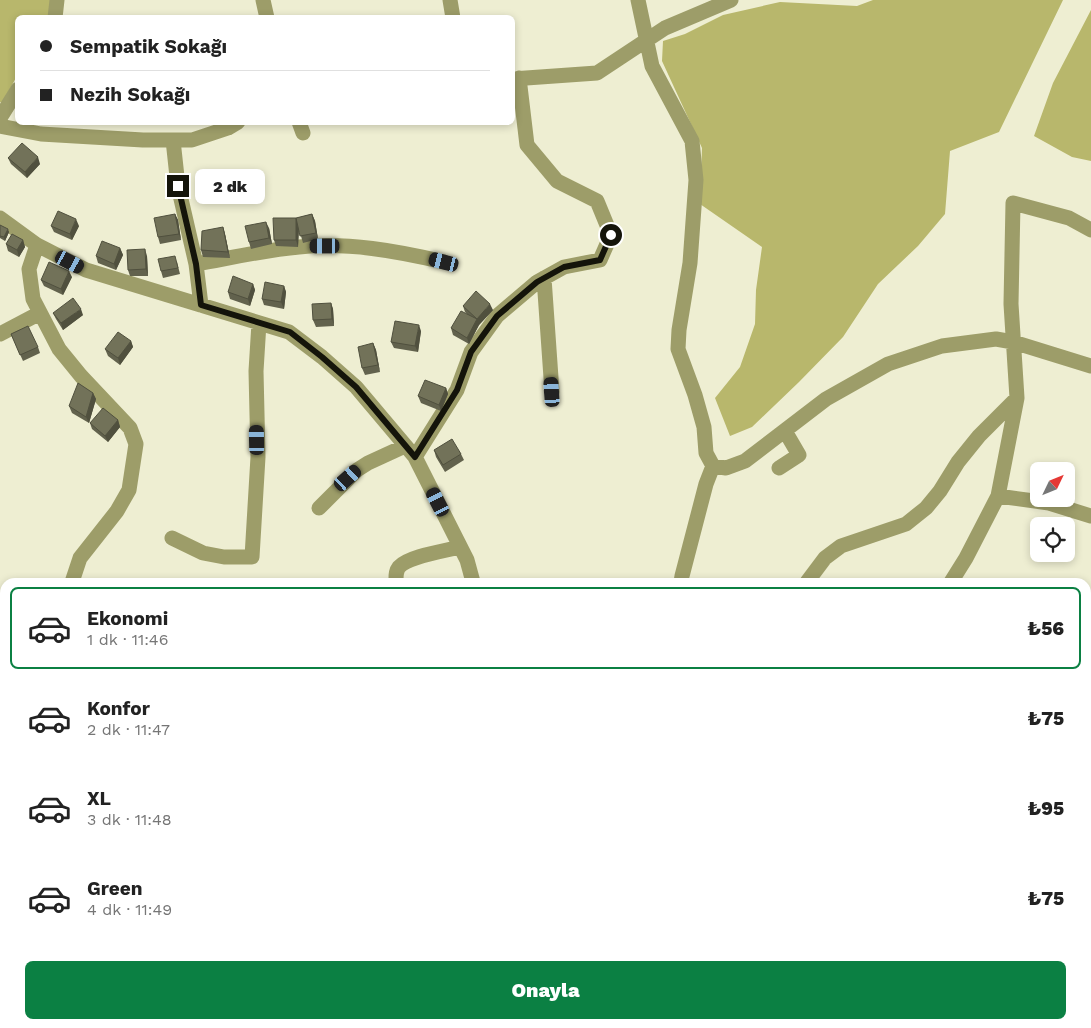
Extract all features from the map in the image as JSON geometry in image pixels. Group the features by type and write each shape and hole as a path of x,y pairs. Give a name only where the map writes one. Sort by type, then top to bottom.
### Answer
{"street":[{"path":"54,15 57,0"},
{"path":"263,0 266,15"},
{"path":"450,0 452,15"},
{"path":"638,0 652,66 692,141 696,180 690,263 679,330 678,349 695,395 704,427 706,453 713,466 706,484 682,578"},
{"path":"319,508 357,470 368,463 410,451 457,390 471,352 497,316 537,282 564,267 600,260 611,235 597,201 557,181 527,145 516,79 597,73 665,28 730,0"},
{"path":"0,118 15,95"},
{"path":"0,126 41,134 192,140 233,125"},
{"path":"173,140 178,186 196,264 201,305"},
{"path":"953,578 966,558 998,496 1018,398 1011,304 1014,203 1068,218 1091,230"},
{"path":"0,218 38,245 86,270 290,332 356,387 410,451 467,560 472,578"},
{"path":"38,245 29,269 33,299 59,349 81,376 130,428 136,444 130,490 118,511 80,558 73,578"},
{"path":"196,264 276,250 313,246 399,251 444,262"},
{"path":"544,278 552,392"},
{"path":"0,334 40,313"},
{"path":"172,538 203,553 224,557 252,557 258,457 256,371 259,323"},
{"path":"713,466 726,468 745,461 826,399 888,364 942,346 996,339 1014,342 1091,366"},
{"path":"810,578 825,558 841,546 906,524 926,508 940,491 963,455 979,436 1018,398"},
{"path":"779,468 799,455 785,431"},
{"path":"998,496 1049,503 1091,516"},
{"path":"396,578 396,572 400,566 408,561 460,547"}],"shaded area":[{"path":"0,0 54,0 51,15 15,15 15,80 2,103 0,102"},
{"path":"873,0 1063,0 999,132 950,151 945,214 918,246 878,284 843,337 752,427 730,436 715,398 740,367 755,324 756,290 762,247 700,204 702,148 662,61 663,41 685,34 723,15 780,2 857,6"},
{"path":"1091,10 1091,161 1072,157 1034,136 1053,83"}],"building":[{"path":"22,143 38,157 25,172 8,158"},
{"path":"58,211 76,219 70,234 51,226"},
{"path":"175,214 179,234 158,237 154,218"},
{"path":"312,214 316,233 300,236 296,218"},
{"path":"273,218 296,218 296,240 274,240"},
{"path":"266,222 269,238 249,242 245,226"},
{"path":"0,225 8,229 4,237 0,236"},
{"path":"223,227 228,252 201,250 202,231"},
{"path":"12,234 23,240 17,250 6,244"},
{"path":"102,241 120,248 114,264 96,256"},
{"path":"145,249 146,269 128,270 127,250"},
{"path":"175,256 178,268 161,271 158,259"},
{"path":"49,262 69,271 61,289 41,280"},
{"path":"233,276 253,284 248,299 228,292"},
{"path":"265,282 284,286 281,302 262,299"},
{"path":"476,291 490,304 477,319 463,306"},
{"path":"73,298 81,309 61,323 53,313"},
{"path":"331,303 332,319 313,320 312,304"},
{"path":"461,311 477,319 467,338 451,328"},
{"path":"395,321 419,325 415,346 391,342"},
{"path":"28,326 38,347 20,355 11,334"},
{"path":"118,332 131,341 118,358 105,349"},
{"path":"373,343 378,365 362,368 358,347"},
{"path":"425,380 446,388 439,405 418,396"},
{"path":"78,383 93,393 86,417 69,406"},
{"path":"103,408 118,420 105,436 90,423"},
{"path":"452,439 461,454 443,465 434,450"}],"route":[{"path":"178,186 196,264 201,305 290,332 356,387 415,457 457,390 471,352 497,316 537,282 564,267 600,260 611,235"}]}
